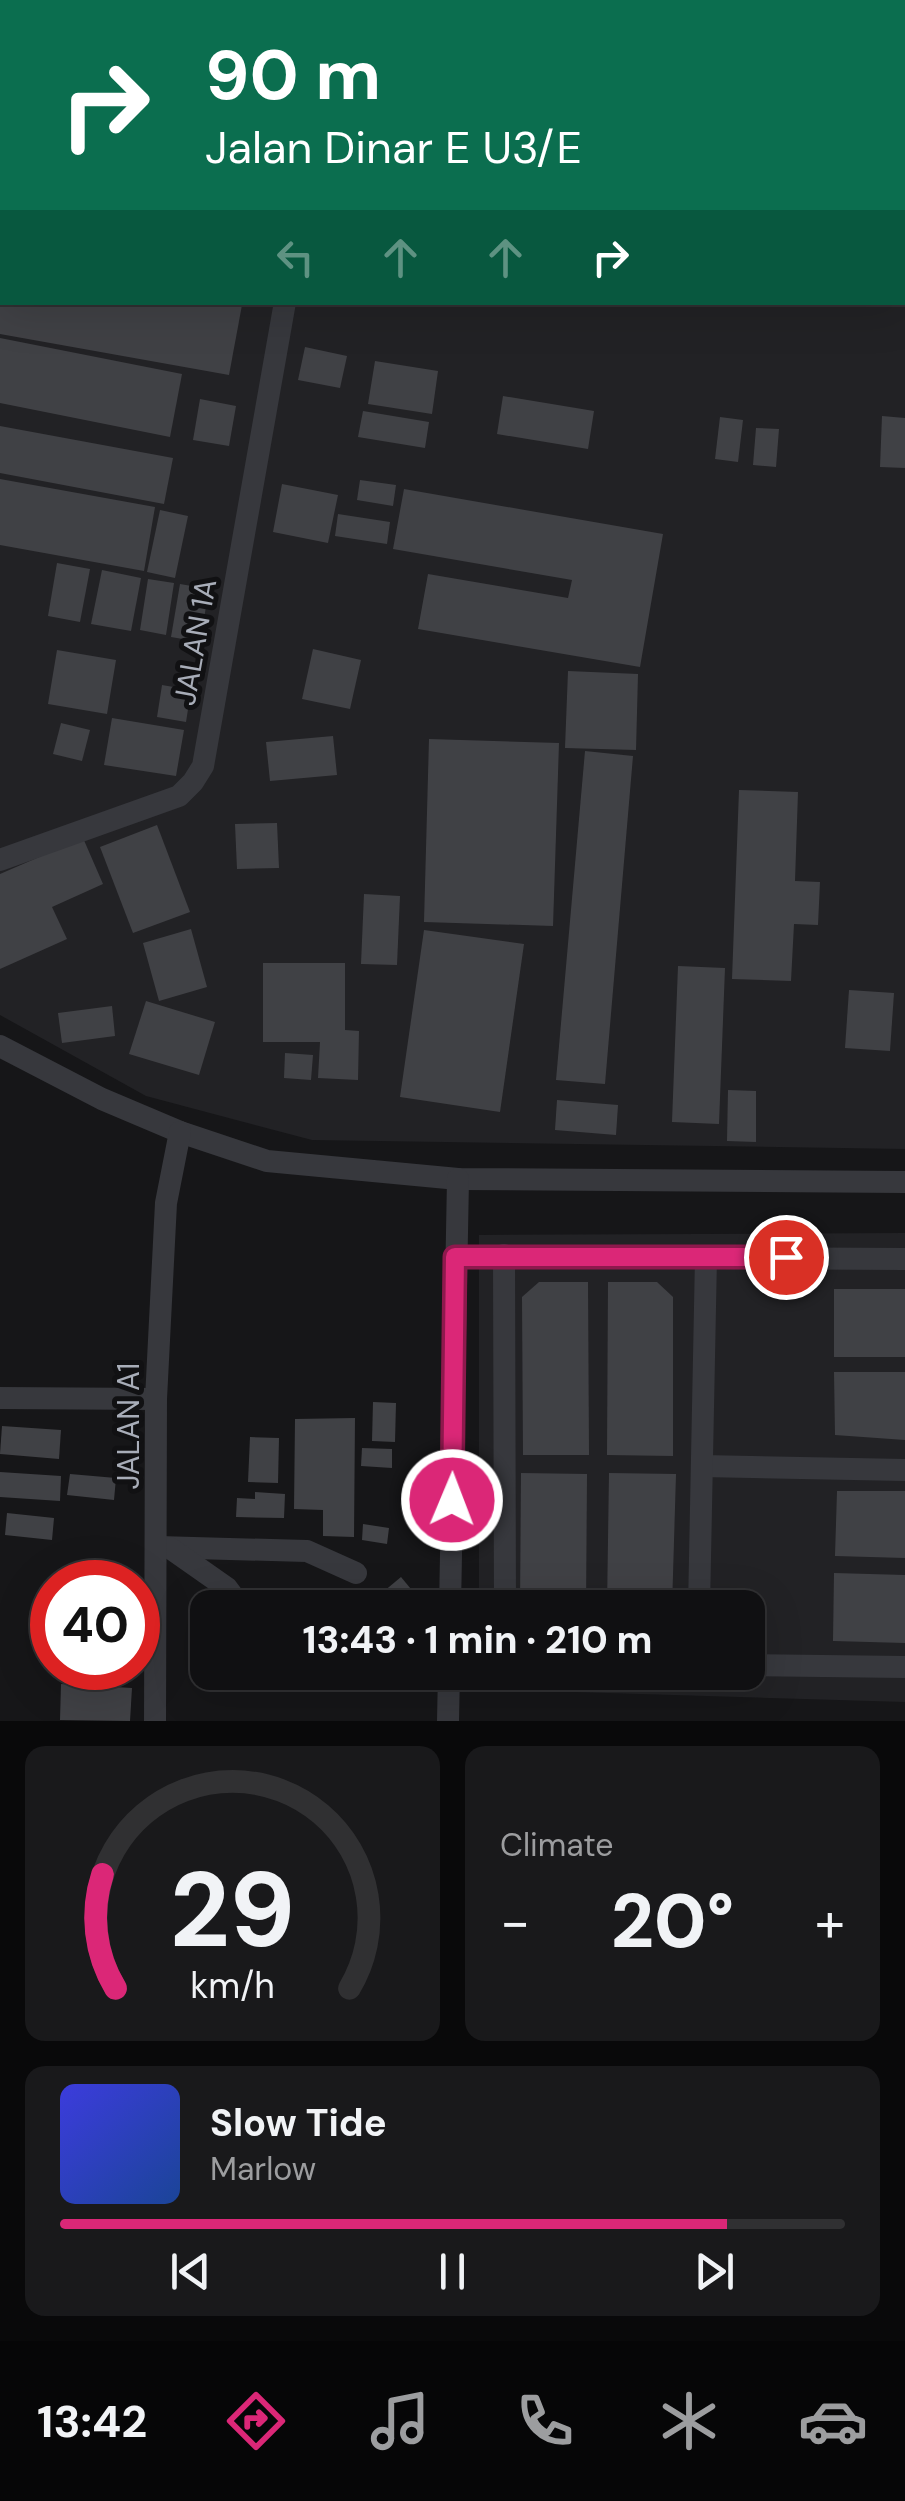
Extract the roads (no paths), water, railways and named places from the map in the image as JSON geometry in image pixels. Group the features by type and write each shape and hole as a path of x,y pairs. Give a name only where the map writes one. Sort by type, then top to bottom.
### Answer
{"street":[{"name":"JALAN 1A","path":"0,860 179,796 203,766 284,305"},
{"path":"0,1046 102,1099 180,1132 268,1161 458,1178 905,1182"},
{"name":"JALAN A1","path":"155,1721 164,1548 156,1399 166,1203 180,1132"},
{"path":"450,1590 458,1178"},
{"path":"504,1255 505,1590"},
{"path":"699,1590 706,1256"},
{"path":"455,1257 905,1259"},
{"path":"0,1398 156,1399"},
{"path":"702,1466 905,1470"},
{"path":"164,1548 307,1552 356,1573"},
{"path":"164,1548 228,1590"},
{"path":"765,1665 905,1668"},
{"path":"448,1721 449,1690"}]}
